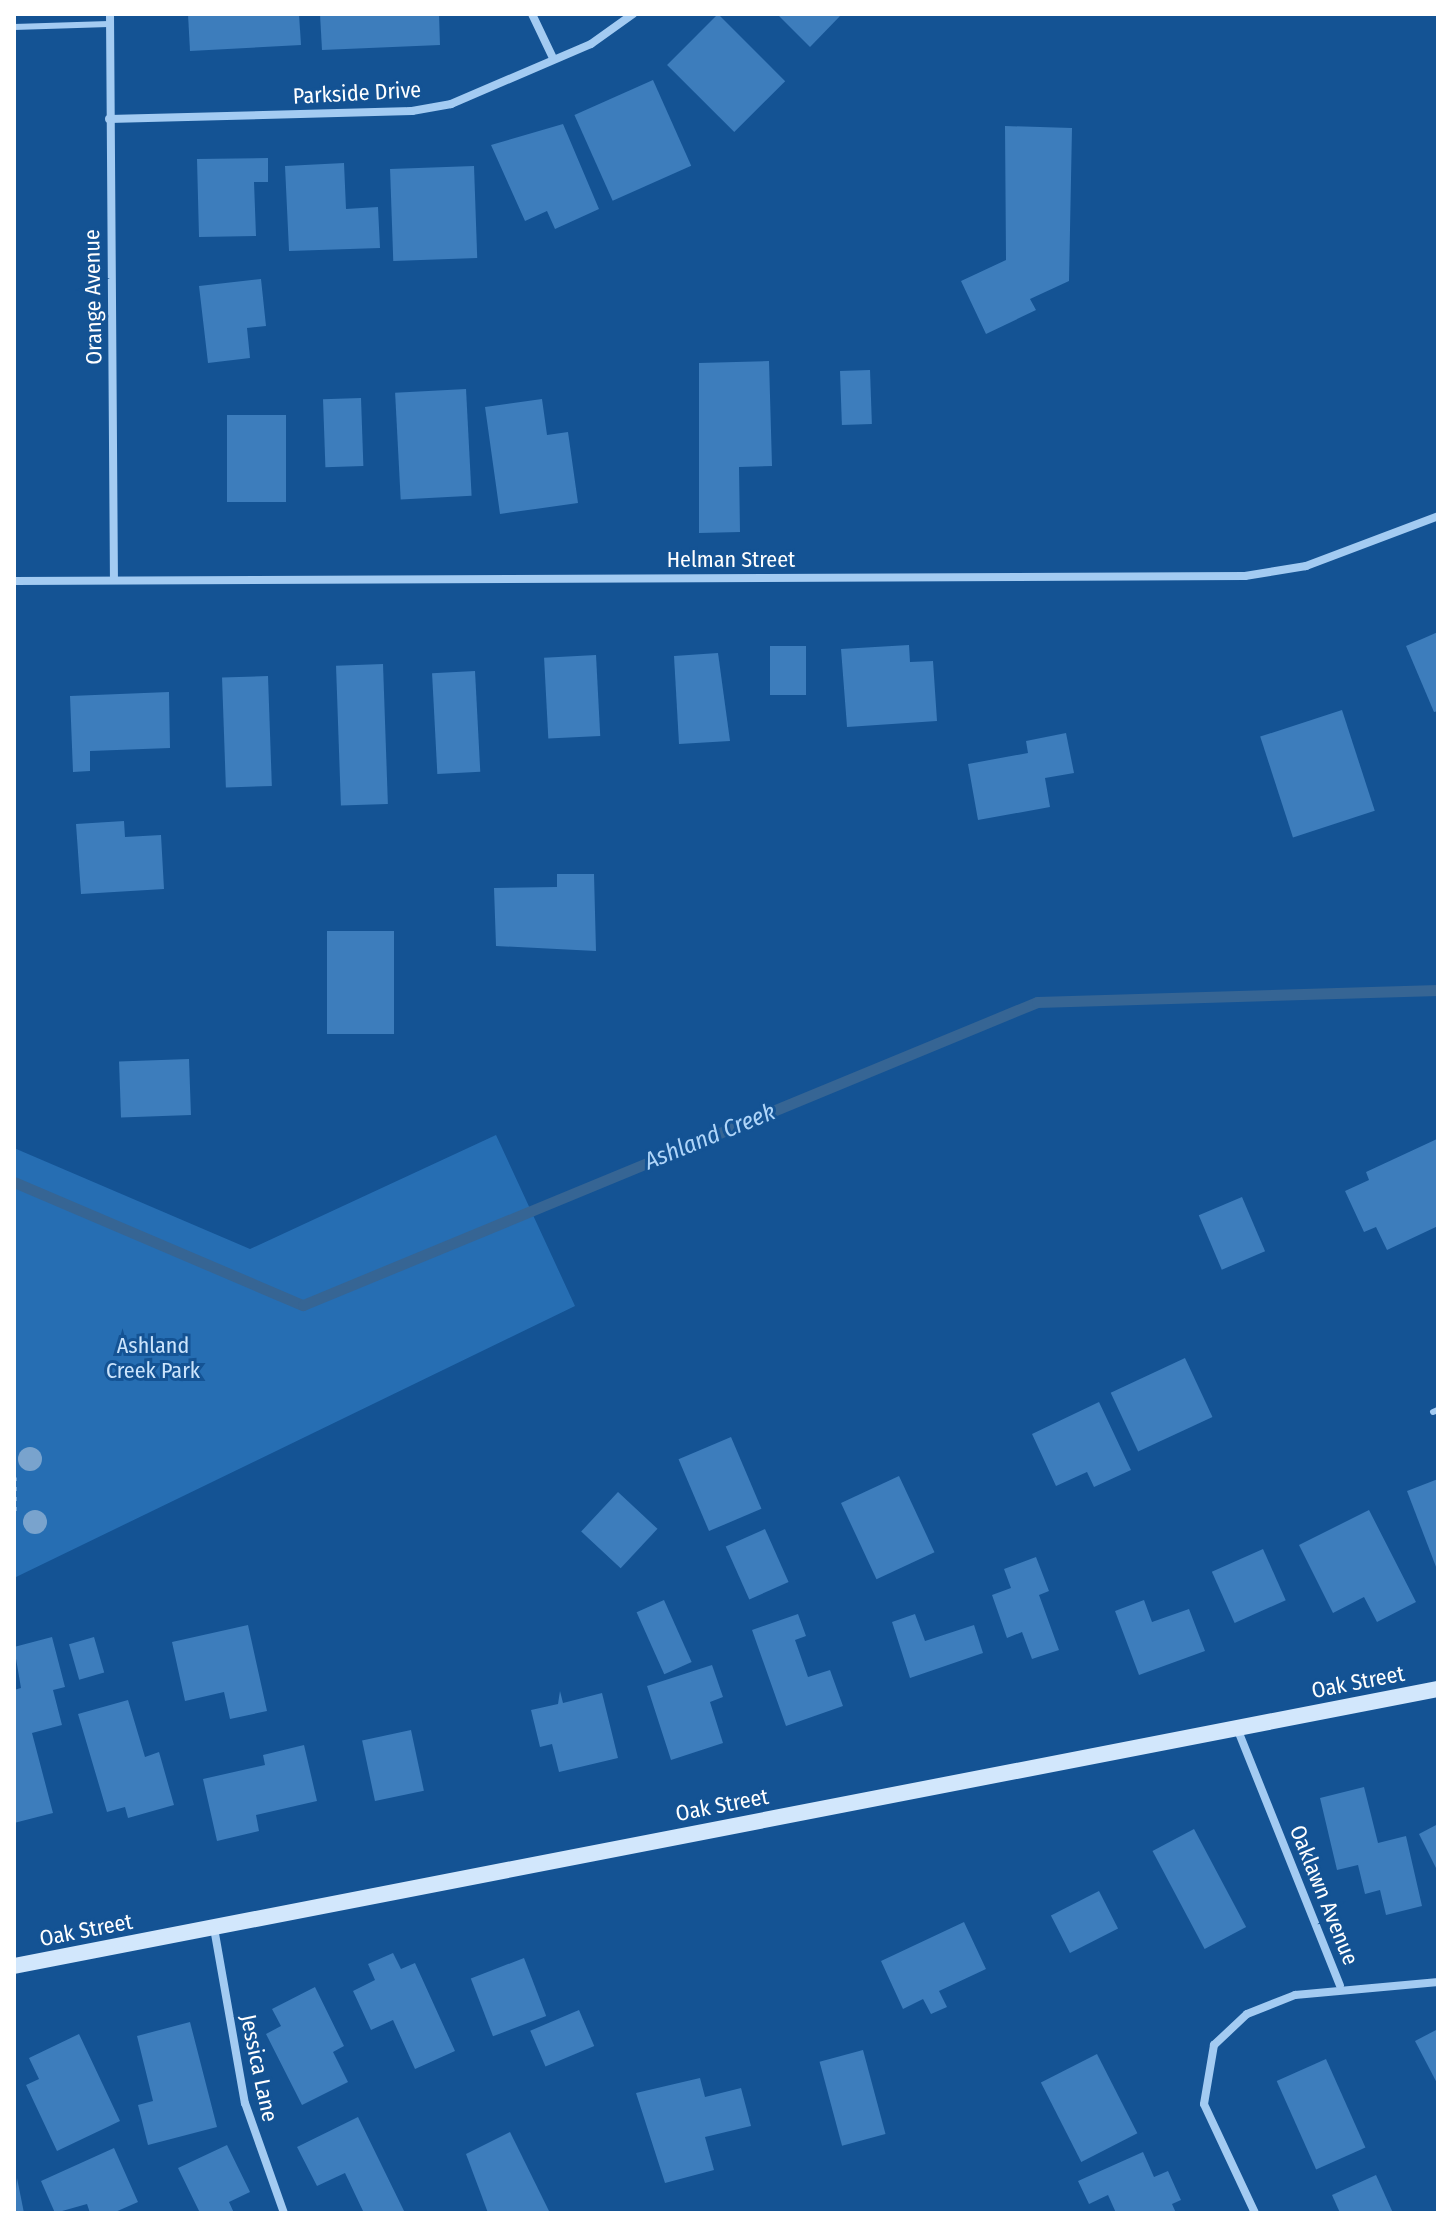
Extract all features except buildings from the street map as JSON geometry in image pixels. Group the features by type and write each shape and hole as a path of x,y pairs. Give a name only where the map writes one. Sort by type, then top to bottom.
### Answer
{"street":[{"path":"532,14 553,58"},
{"name":"Parkside Drive","path":"109,119 412,111 451,104 553,58 633,14"},
{"name":"Orange Avenue","path":"110,19 114,580"},
{"name":"Helman Street","path":"14,581 1272,575 1438,516"},
{"name":"Oak Street","path":"14,1966 1438,1689"},
{"name":"Oaklawn Avenue","path":"1237,1728 1340,1985 1438,1982"},
{"name":"Jessica Lane","path":"214,1927 245,2103 284,2213"},
{"path":"1255,2213 1204,2104 1205,2066 1221,2037 1247,2014 1340,1985"}],"lane":[{"path":"14,27 110,19"}],"path":[{"path":"14,1477 14,1513"}],"green space":[{"name":"Ashland Creek Park","path":"496,1135 575,1306 14,1578 14,1148 250,1249"}],"waterway":[{"name":"Ashland Creek","path":"14,1182 303,1305 1037,1002 1438,990"}]}
